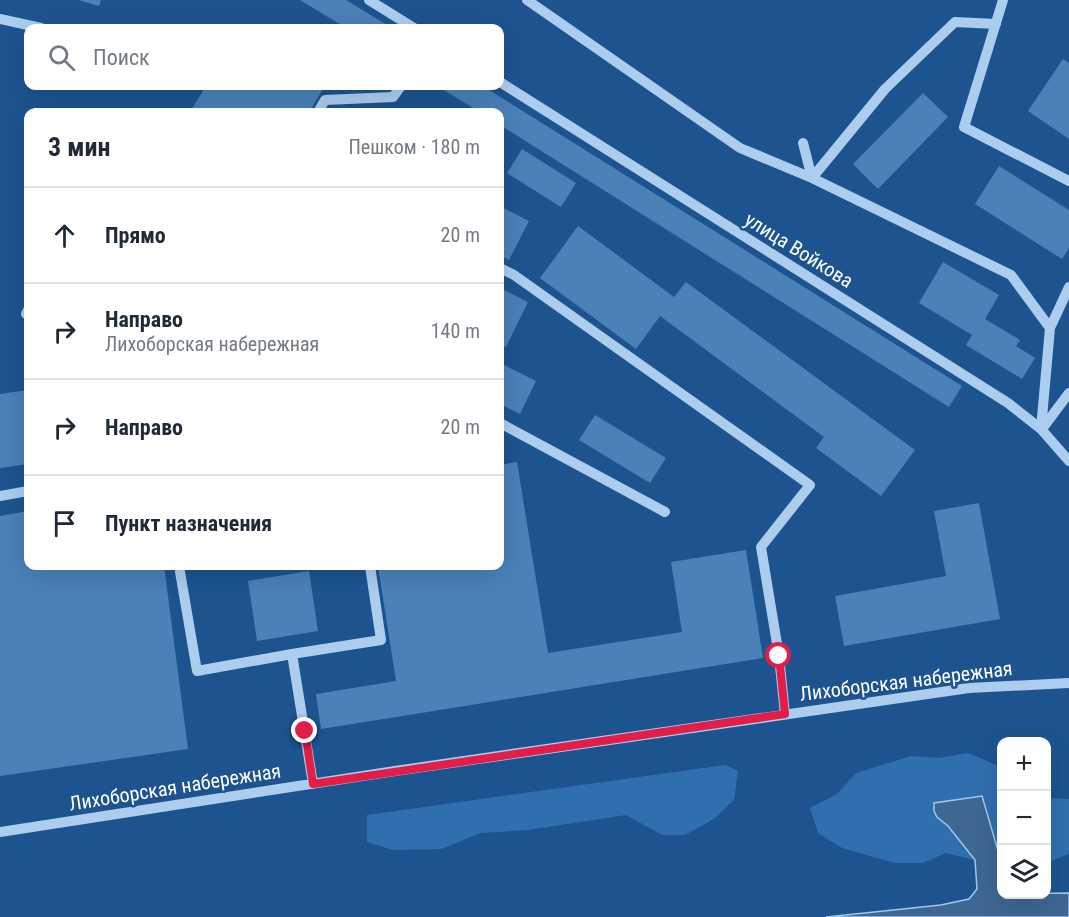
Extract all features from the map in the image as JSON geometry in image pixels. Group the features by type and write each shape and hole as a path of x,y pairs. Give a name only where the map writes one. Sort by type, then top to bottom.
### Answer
{"street":[{"path":"369,0 408,24"},
{"path":"527,0 740,148 812,178 1011,275 1050,328"},
{"path":"1003,0 964,127 1069,181"},
{"path":"0,19 24,24"},
{"path":"812,178 885,89 955,22 996,24"},
{"name":"улица Войкова","path":"504,85 1008,403 1041,429 1069,461"},
{"path":"320,108 325,100 393,97 398,90"},
{"path":"803,143 812,178"},
{"path":"504,270 810,485 761,547 779,656 785,714"},
{"path":"1041,429 1050,328 1069,287"},
{"path":"1041,429 1069,393"},
{"path":"504,425 665,512"},
{"path":"0,496 24,492"},
{"path":"180,570 197,671 381,640 371,570"},
{"path":"292,654 313,784"},
{"name":"Лихоборская набережная","path":"0,832 969,688 1069,683"}],"shaded area":[{"path":"968,753 997,766 997,853 937,817 948,826 975,860 946,853 923,863 895,863 842,848 818,833 810,808 837,794 856,773 911,756 939,758"},
{"path":"725,765 738,771 734,800 714,819 685,835 662,835 626,815 528,830 481,833 441,849 393,850 367,842 367,815"},
{"path":"982,796 997,847 997,899 1051,899 1051,893 1069,893 1069,917 826,917 941,905 969,899 977,889 975,860 948,826 937,817 934,803"},
{"path":"1051,798 1069,799 1069,854 1051,861"}],"building":[{"path":"78,0 101,0 99,6"},
{"path":"300,0 346,0 385,24 339,24"},
{"path":"1063,59 1069,63 1069,139 1028,111"},
{"path":"204,90 322,90 311,108 192,108"},
{"path":"444,90 489,90 962,386 949,407 504,128 504,108 473,108"},
{"path":"923,93 948,117 878,189 853,164"},
{"path":"522,149 576,183 561,207 507,173"},
{"path":"999,166 1069,210 1069,248 1062,259 975,204"},
{"path":"504,208 529,221 509,260 504,257"},
{"path":"578,226 674,297 686,282 915,450 881,496 816,448 824,437 660,316 636,349 540,278"},
{"path":"943,262 999,295 985,319 1020,340 1016,346 1035,358 1022,379 966,345 972,335 919,303"},
{"path":"504,290 528,302 506,347 504,346"},
{"path":"504,365 536,381 520,414 504,406"},
{"path":"24,391 24,465 0,468 0,394"},
{"path":"595,415 666,458 650,483 579,440"},
{"path":"517,462 548,653 682,632 671,562 746,550 763,658 321,729 316,694 396,681 379,570 504,570 504,464"},
{"path":"979,503 1000,619 844,646 835,596 946,576 934,511"},
{"path":"24,512 24,570 165,570 188,749 0,776 0,516"},
{"path":"309,571 318,631 257,641 248,581"}],"route":[{"path":"305,731 313,784 785,714 779,656"}]}
